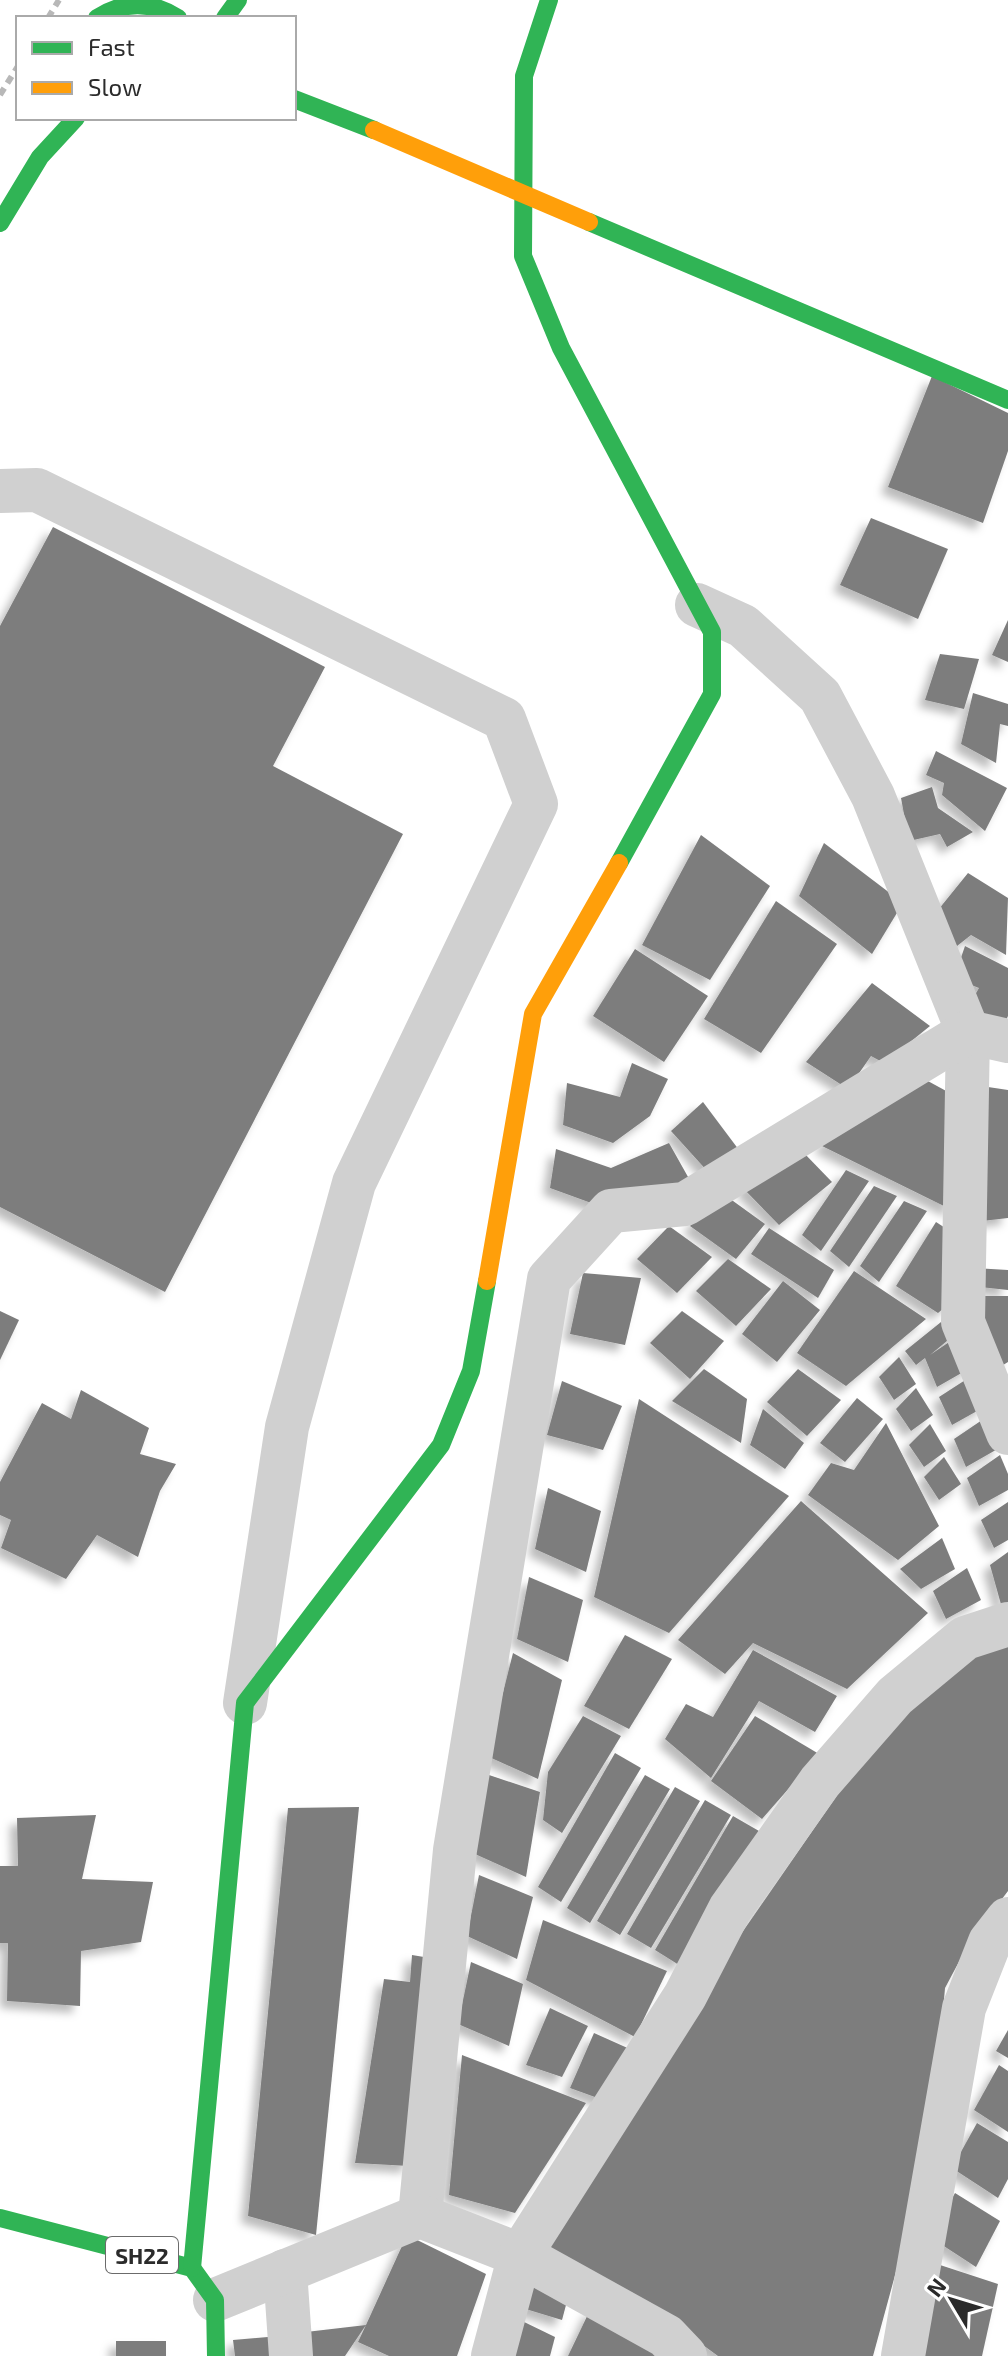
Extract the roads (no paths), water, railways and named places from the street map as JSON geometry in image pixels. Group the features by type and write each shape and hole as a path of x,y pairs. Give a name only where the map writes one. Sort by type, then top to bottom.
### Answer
{"street":[{"path":"100,16 117,5 135,0 154,2 175,16"},
{"path":"245,1703 441,1445 471,1371 533,1014 572,950 712,694 712,632 561,348 523,256 524,76 549,0"},
{"path":"296,100 374,130 1008,400"},
{"path":"0,223 40,157 74,120"},
{"path":"0,491 37,490 504,719 536,804 354,1183 287,1427 245,1703 203,2284 216,2356"},
{"path":"697,605 743,626 820,696 873,796 988,1037 963,1322 1008,1433"},
{"path":"420,2216 455,1850 549,1279 611,1211 685,1204 988,1037"},
{"path":"493,2356 520,2255 685,1996 730,1909 820,1782 895,1696 965,1638 1008,1624"},
{"path":"903,2356 964,2008 990,1942 1008,1919"},
{"path":"203,2284 285,2271 420,2216 520,2255 666,2336 685,2356"},
{"name":"SH22","path":"0,2218 203,2284"},
{"path":"285,2271 291,2356"}],"railway":[{"path":"49,16 59,0"},
{"path":"0,95 16,69"}]}
